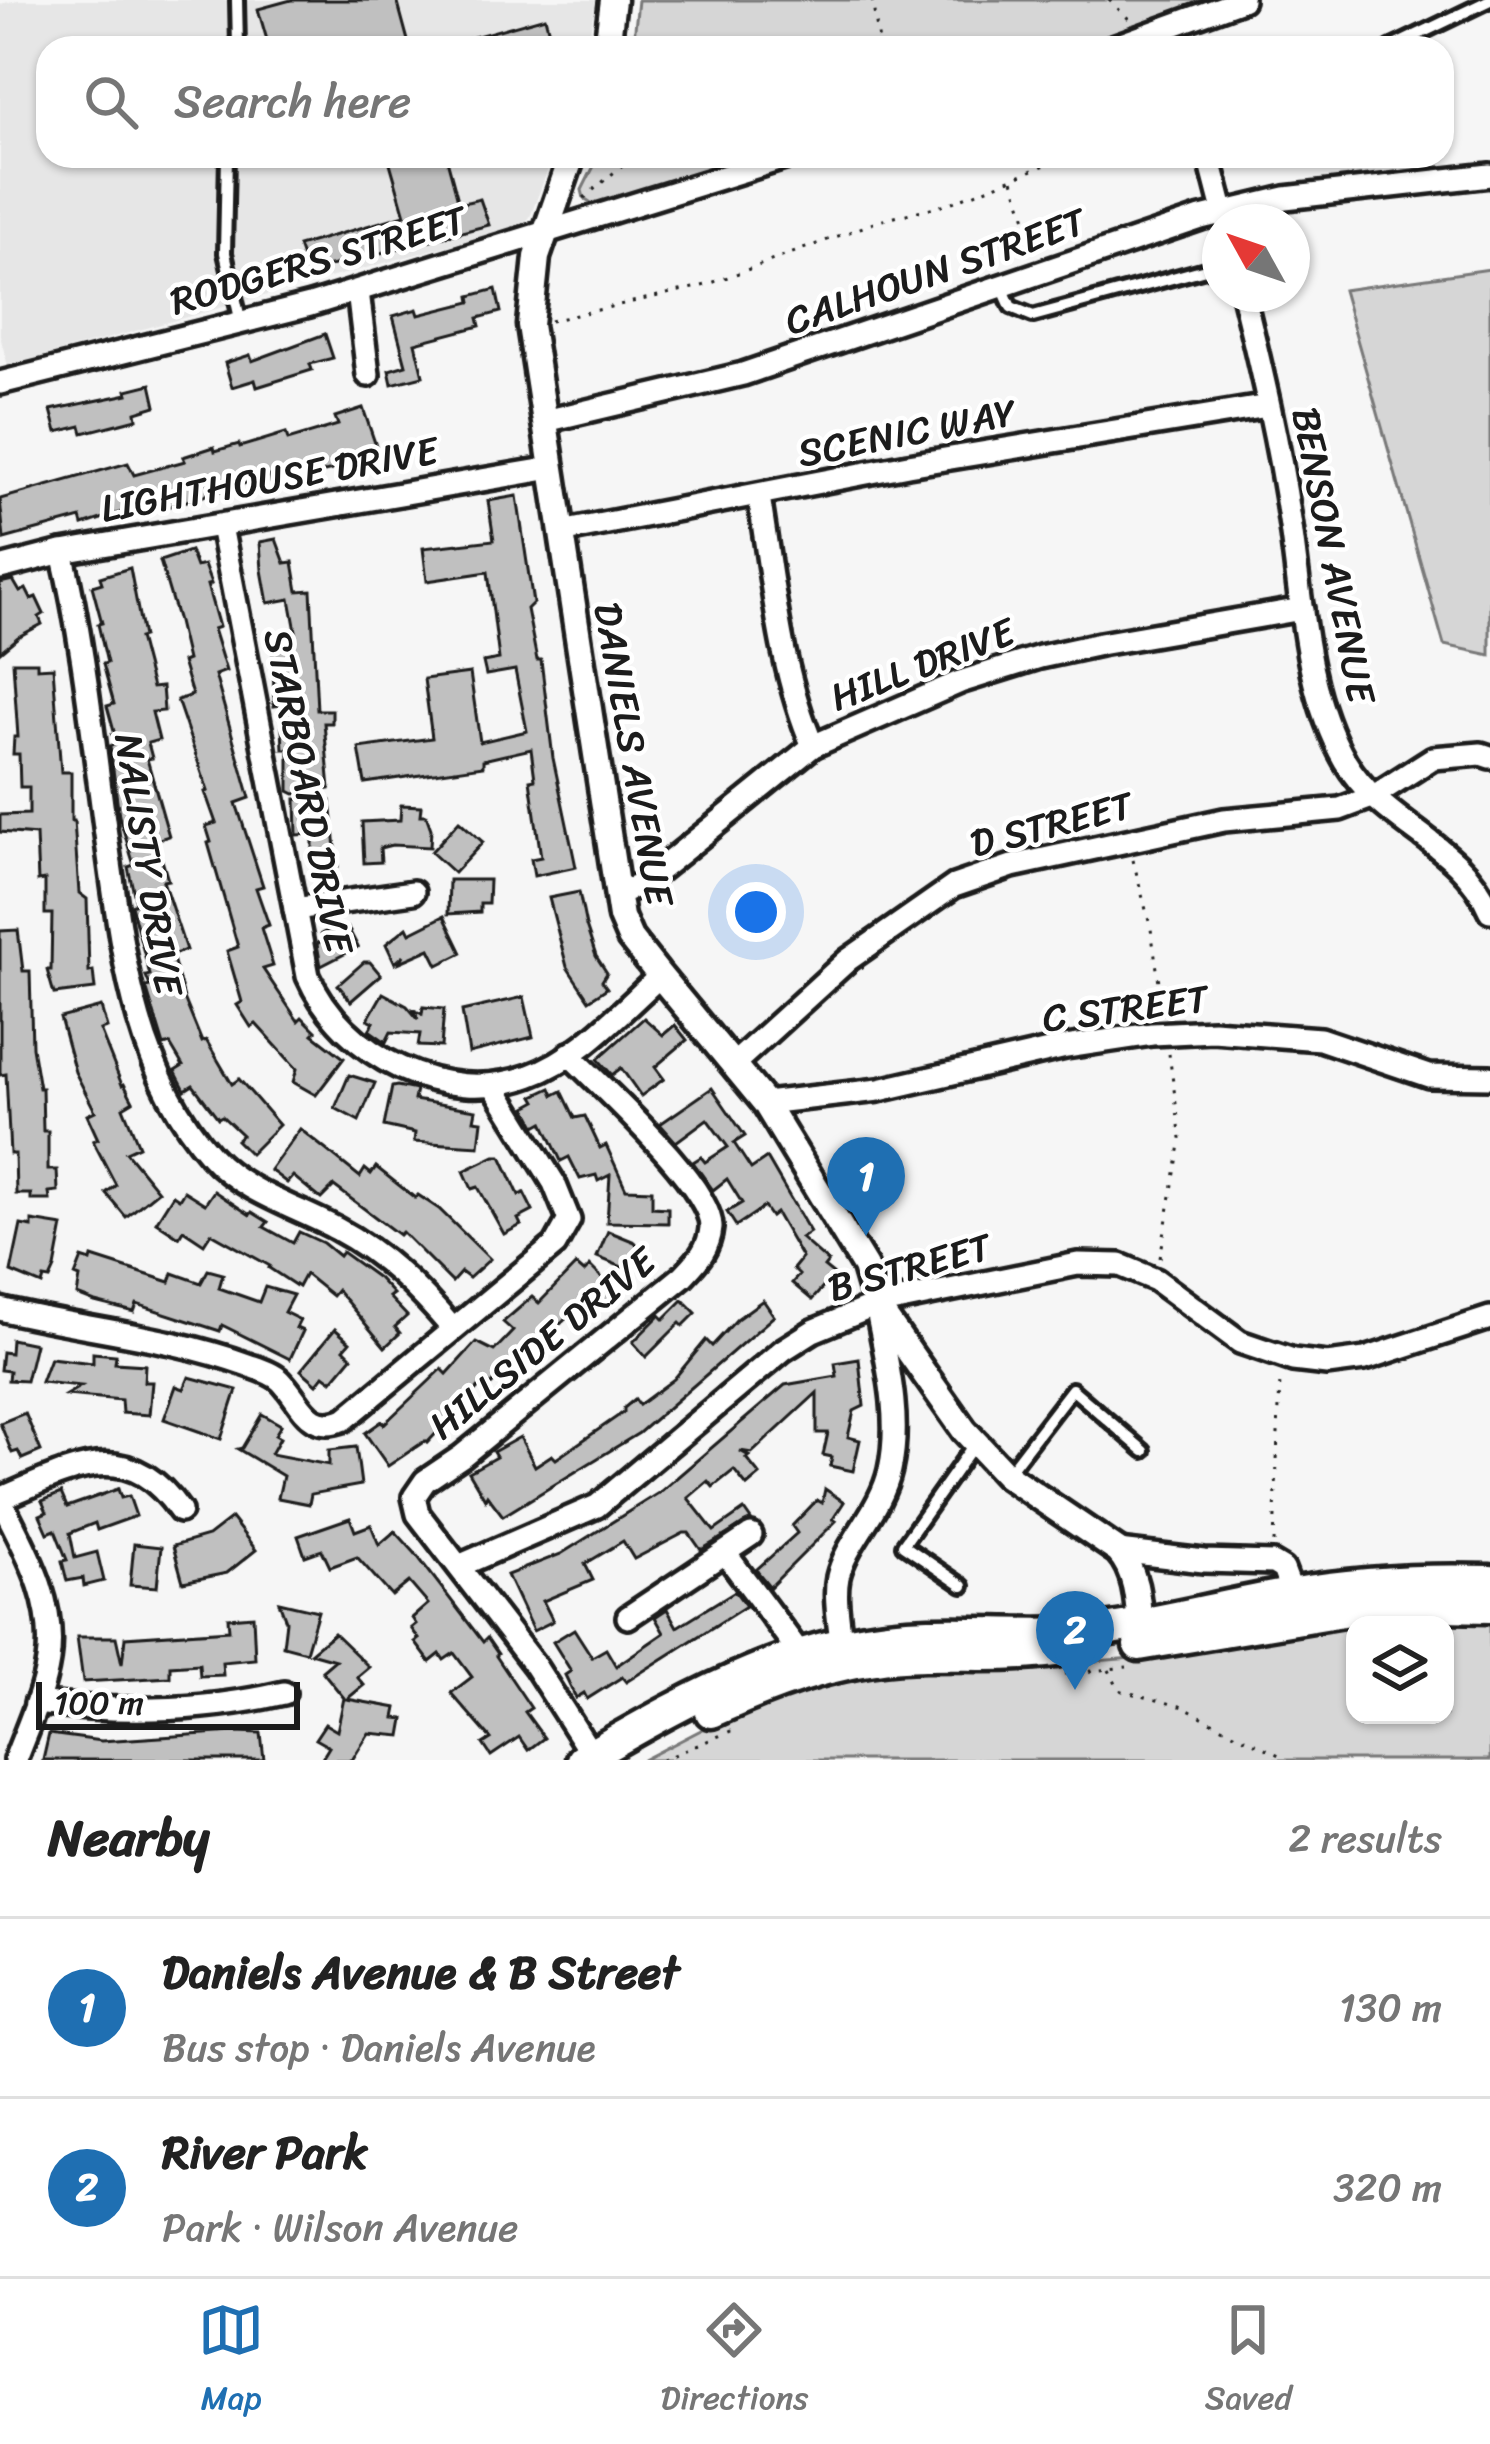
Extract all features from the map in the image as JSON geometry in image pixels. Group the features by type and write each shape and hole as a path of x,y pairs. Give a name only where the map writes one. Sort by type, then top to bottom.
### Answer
{"main road":[{"path":"597,1759 708,1691 799,1652 842,1642 927,1633 1140,1635 1292,1593 1400,1580 1490,1581"},
{"path":"597,1759 763,1688 838,1665 924,1655 1009,1657 1140,1635 1355,1609 1490,1607"}],"street":[{"path":"608,36 613,0"},
{"path":"1159,36 1242,0"},
{"name":"DANIELS AVENUE","path":"568,168 532,280 530,325 616,894 630,938 766,1103 865,1267 876,1305 933,1390 1006,1475 1118,1551 1273,1563"},
{"name":"RODGERS STREET","path":"0,383 358,291 752,168"},
{"path":"1212,168 1221,204"},
{"name":"CALHOUN STREET","path":"1267,204 1285,198 1490,175"},
{"name":"CALHOUN STREET","path":"545,422 743,374 1202,225"},
{"path":"358,291 368,375"},
{"name":"BENSON AVENUE","path":"1247,312 1290,515 1301,609 1332,732 1345,761 1372,797 1478,882 1490,911"},
{"name":"SCENIC WAY","path":"561,532 908,465 1268,406"},
{"name":"LIGHTHOUSE DRIVE","path":"0,568 62,552 552,468"},
{"path":"759,496 788,673 796,708 813,746"},
{"name":"STARBOARD DRIVE","path":"221,526 308,976 317,997 366,1051 410,1072 494,1086 533,1076 569,1054"},
{"name":"NALISTY DRIVE","path":"62,552 81,652 124,963 138,1027 171,1095 214,1161 369,1248 413,1282 453,1329"},
{"name":"HILL DRIVE","path":"616,894 642,884 813,746 960,682 1040,657 1301,609"},
{"name":"D STREET","path":"736,1063 848,960 954,886 1012,866 1224,820 1340,809 1372,797 1432,758 1490,757"},
{"path":"295,909 413,892"},
{"path":"569,1054 660,976"},
{"name":"C STREET","path":"766,1103 879,1090 1066,1047 1166,1033 1232,1031 1303,1037 1358,1050 1429,1076 1490,1077"},
{"name":"HILLSIDE DRIVE","path":"459,1565 418,1514 414,1497 425,1481 683,1276 705,1252 711,1226 705,1201 685,1174 569,1054"},
{"path":"0,1309 245,1364 277,1377 314,1421 330,1425 345,1418 555,1245 568,1220 554,1183 494,1086"},
{"name":"B STREET","path":"459,1565 598,1506 783,1350 813,1331 876,1305 1078,1264 1120,1265 1156,1280 1240,1342 1327,1364 1365,1359 1490,1318"},
{"path":"842,1642 837,1582 842,1563 883,1495 891,1467 895,1422 876,1305"},
{"path":"15,1760 48,1659 47,1615 37,1574 0,1499 80,1465 109,1464 134,1467 161,1483 180,1511"},
{"path":"628,1617 751,1535"},
{"path":"1118,1551 1133,1572 1140,1635"},
{"path":"725,1552 799,1652"},
{"path":"1273,1563 1283,1569 1292,1593"},
{"path":"459,1565 597,1759"},
{"path":"36,1703 175,1708 236,1704 284,1694"}],"lane":[{"path":"237,0 238,36"},
{"path":"1415,36 1490,0"},
{"path":"226,168 225,253 241,322"},
{"path":"1002,287 1011,307 1034,316 1202,270"},
{"path":"1006,1475 1072,1389 1144,1451"},
{"path":"963,1586 903,1545 975,1443"}],"path":[{"path":"872,0 878,36"},
{"path":"1108,0 1147,36"},
{"path":"584,198 619,168"},
{"path":"530,325 692,289 1041,168"},
{"path":"1013,180 1044,273"},
{"path":"1127,841 1151,929 1181,1139 1156,1280"},
{"path":"1273,1563 1281,1356"},
{"path":"1109,1670 1119,1690 1180,1706 1279,1755 1279,1760"}],"shaded area":[{"path":"18,0 596,0 589,36 36,36 36,168 548,168 523,225 8,366 0,336 0,4"},
{"path":"638,0 1209,0 1114,36 634,36"},
{"path":"593,168 721,168 596,206 584,198 582,190"},
{"path":"1490,269 1490,655 1444,645 1343,290"},
{"path":"1454,1616 1490,1616 1490,1760 643,1760 761,1699 831,1680 923,1664 1031,1666 1159,1656 1346,1623 1346,1724 1454,1724"}],"building":[{"path":"291,0 397,0 407,36 266,36 258,9"},
{"path":"545,17 550,36 477,36"},
{"path":"391,168 449,168 459,204 480,199 489,225 307,272 298,246 405,215"},
{"path":"496,289 501,312 478,318 480,326 415,343 423,376 392,384 389,370 406,365 393,316 417,309 419,315 471,302 470,296"},
{"path":"325,334 333,358 310,364 312,370 257,387 255,380 232,387 225,363 250,355 252,361"},
{"path":"151,384 156,406 136,412 137,419 83,433 81,426 57,432 51,410 128,394 127,390"},
{"path":"363,408 376,446 368,448 372,460 271,482 270,476 164,508 124,516 122,512 83,525 81,518 4,539 0,499 128,463 134,475 185,461 183,457 214,447 215,451 240,447 286,433 288,440 338,425 335,417"},
{"path":"517,496 533,603 527,609 537,660 541,660 553,758 576,867 534,876 531,859 541,857 530,780 535,779 531,749 483,760 483,766 365,783 359,748 432,738 424,679 470,673 480,742 527,731 515,670 486,675 483,662 499,659 488,572 427,581 423,548 494,540 488,501"},
{"path":"276,539 285,563 293,562 298,591 311,590 317,710 332,710 332,723 324,723 330,789 289,791 289,749 283,749 281,705 274,706 273,639 289,638 289,631 296,631 290,599 268,603 260,542"},
{"path":"190,551 196,567 204,565 211,584 207,585 219,627 213,629 226,671 215,675 250,798 236,803 263,886 256,888 269,925 261,928 273,966 263,969 298,1021 302,1017 316,1031 313,1034 344,1058 316,1095 293,1082 297,1069 256,1024 251,1027 237,1005 242,1002 227,951 238,947 208,843 206,826 216,823 177,700 192,695 160,561"},
{"path":"130,568 143,637 139,638 152,688 162,687 164,711 152,712 159,740 148,743 152,758 147,759 169,836 156,840 168,880 163,881 186,950 172,955 202,1042 206,1040 232,1084 239,1079 279,1125 250,1154 236,1140 242,1135 222,1116 218,1118 193,1085 185,1090 175,1071 183,1066 170,1044 164,1046 146,987 150,975 131,905 136,903 128,867 134,865 119,816 110,746 115,744 115,735 107,706 114,704 92,586 102,583 100,577"},
{"path":"13,580 20,592 26,589 31,599 36,597 44,614 39,617 42,624 0,652 0,583"},
{"path":"13,662 53,667 61,772 71,772 71,821 79,893 87,899 89,972 93,971 95,989 54,994 47,970 51,970 52,914 45,914 45,880 38,881 36,835 0,832 0,815 29,814 29,787 20,787 19,754 13,754 14,737 18,737"},
{"path":"296,799 331,801 338,867 313,867 313,834 297,835"},
{"path":"401,805 421,806 420,815 426,815 431,829 430,847 392,845 380,848 381,862 364,863 362,822 400,820"},
{"path":"459,821 483,842 454,873 431,852"},
{"path":"449,880 489,880 488,904 480,904 480,912 448,914"},
{"path":"579,892 596,956 607,973 602,981 607,988 589,1000 567,967 549,898"},
{"path":"444,916 462,953 438,965 430,949 400,962 404,955 395,963 386,944 407,927 410,933"},
{"path":"337,925 341,932 348,928 358,947 321,966 317,944 324,939 321,934"},
{"path":"18,930 23,971 30,971 32,1047 42,1088 43,1131 48,1131 48,1170 57,1170 58,1191 49,1192 50,1200 16,1194 6,1074 0,1075 0,931"},
{"path":"370,962 381,975 351,1001 338,985"},
{"path":"383,993 407,1006 418,1019 414,1010 422,1014 423,1007 444,1009 441,1047 418,1046 420,1034 391,1032 386,1042 369,1030 374,1022 368,1019"},
{"path":"524,997 533,1037 469,1053 462,1011"},
{"path":"101,1007 107,1028 100,1030 133,1101 123,1107 139,1146 126,1152 158,1191 126,1217 106,1193 116,1185 93,1141 98,1139 87,1115 95,1111 75,1072 60,1018"},
{"path":"644,1018 663,1035 675,1025 687,1040 655,1067 664,1079 641,1096 621,1068 612,1075 598,1059"},
{"path":"349,1075 375,1083 359,1121 335,1108"},
{"path":"392,1087 416,1090 414,1100 476,1110 474,1120 482,1121 479,1146 414,1142 415,1133 384,1126"},
{"path":"551,1088 554,1095 562,1091 575,1118 585,1116 600,1148 606,1145 626,1189 652,1190 652,1207 668,1208 668,1223 607,1222 610,1175 598,1181 596,1175 580,1179 569,1157 561,1161 543,1122 536,1126 526,1107 537,1101 534,1096"},
{"path":"712,1088 745,1136 734,1143 751,1169 767,1158 810,1232 801,1238 828,1262 824,1267 834,1275 812,1300 792,1283 799,1275 793,1269 802,1258 776,1213 771,1217 764,1207 736,1226 727,1212 742,1203 727,1179 713,1190 693,1162 701,1157 705,1162 728,1147 707,1119 676,1142 660,1124"},
{"path":"300,1129 360,1177 365,1169 371,1174 376,1167 415,1198 418,1195 439,1209 490,1259 469,1278 461,1272 452,1282 402,1232 399,1235 334,1186 321,1199 293,1176 287,1183 270,1170"},
{"path":"501,1156 519,1195 524,1193 533,1211 504,1234 464,1171"},
{"path":"184,1191 205,1204 214,1191 268,1222 264,1227 293,1243 299,1232 339,1256 342,1252 393,1294 389,1297 407,1316 395,1327 400,1333 385,1347 337,1290 332,1296 305,1274 298,1287 211,1233 204,1244 183,1230 179,1237 156,1222 173,1195 179,1199"},
{"path":"32,1221 63,1226 55,1268 42,1285 11,1272 21,1225 32,1227"},
{"path":"608,1231 635,1242 641,1250 632,1271 597,1257"},
{"path":"92,1257 170,1282 173,1273 201,1283 208,1270 223,1274 219,1288 259,1302 265,1287 293,1295 284,1312 300,1320 296,1328 303,1331 290,1359 222,1325 220,1331 137,1304 134,1312 95,1302 77,1295 80,1278 75,1276 82,1258 91,1261"},
{"path":"576,1265 584,1272 590,1266 619,1295 607,1308 601,1301 593,1310 583,1301 528,1355 523,1350 491,1385 486,1380 427,1443 388,1466 365,1433 384,1424 442,1369 447,1374 476,1342 494,1351 513,1331 503,1322 532,1297 539,1303"},
{"path":"683,1300 696,1313 646,1357 633,1342"},
{"path":"763,1300 774,1316 639,1433 503,1516 487,1495 485,1499 469,1472 496,1457 493,1452 520,1437 535,1466 552,1455 556,1459 624,1412 635,1399 639,1405 674,1379 706,1340 712,1346"},
{"path":"335,1329 350,1342 344,1349 352,1357 332,1381 324,1375 317,1384 301,1370"},
{"path":"11,1339 35,1344 26,1381 8,1380 9,1371 0,1370 2,1352 10,1353"},
{"path":"93,1353 116,1355 115,1363 145,1365 144,1382 152,1382 149,1415 122,1413 121,1400 66,1395 81,1386 41,1382 50,1358 93,1363"},
{"path":"859,1359 864,1406 854,1411 848,1437 860,1440 853,1471 830,1466 832,1457 823,1455 828,1433 817,1433 817,1393 752,1453 740,1451 749,1456 760,1475 747,1486 734,1470 713,1487 708,1481 688,1498 714,1531 744,1510 751,1520 701,1550 684,1533 634,1559 623,1541 585,1564 593,1580 543,1601 553,1621 533,1631 507,1575 561,1554 660,1492 785,1385 837,1376 835,1363"},
{"path":"189,1377 237,1390 221,1439 164,1419 176,1386 184,1389"},
{"path":"25,1413 41,1451 22,1459 18,1451 12,1453 0,1423"},
{"path":"262,1414 281,1425 271,1454 329,1465 329,1450 356,1447 361,1485 311,1494 309,1504 278,1498 283,1476 238,1449"},
{"path":"118,1489 121,1498 129,1496 136,1516 97,1530 95,1523 70,1533 75,1558 97,1552 104,1581 84,1586 83,1578 67,1581 62,1561 67,1560 55,1530 48,1533 40,1515 47,1512 42,1501 61,1493 67,1507"},
{"path":"825,1489 844,1502 836,1521 770,1587 756,1570 797,1533 792,1526 817,1500 822,1503"},
{"path":"231,1518 256,1550 227,1573 183,1582 173,1546 208,1536"},
{"path":"350,1518 355,1531 371,1525 379,1545 395,1531 415,1553 483,1642 487,1638 531,1708 525,1712 544,1738 528,1750 519,1737 491,1756 483,1744 491,1739 451,1693 472,1677 454,1653 444,1660 440,1654 430,1662 415,1642 419,1639 411,1628 416,1624 412,1618 428,1604 409,1582 392,1596 357,1557 330,1567 322,1550 305,1556 298,1536"},
{"path":"134,1544 161,1547 157,1587 130,1585"},
{"path":"735,1591 746,1606 626,1682 622,1677 587,1699 584,1693 576,1698 565,1675 571,1671 553,1642 574,1629 592,1657 606,1649 616,1666 664,1633 655,1617 667,1609 677,1627"},
{"path":"279,1602 318,1611 306,1652 283,1646 286,1621"},
{"path":"253,1616 255,1659 222,1662 223,1675 200,1676 199,1664 170,1666 170,1677 83,1682 77,1637 116,1637 122,1664 125,1637 229,1630 228,1618"},
{"path":"334,1633 369,1667 357,1677 364,1685 347,1699 397,1708 395,1718 404,1719 401,1736 369,1733 352,1760 321,1760 329,1747 315,1739 325,1724 337,1731 344,1698 322,1671 335,1660 310,1653"},
{"path":"261,1733 264,1760 43,1760 49,1734 101,1741"}],"place":[{"name":"Daniels Avenue & B Street","path":"866,1236"},
{"name":"River Park","path":"1075,1690"}]}
